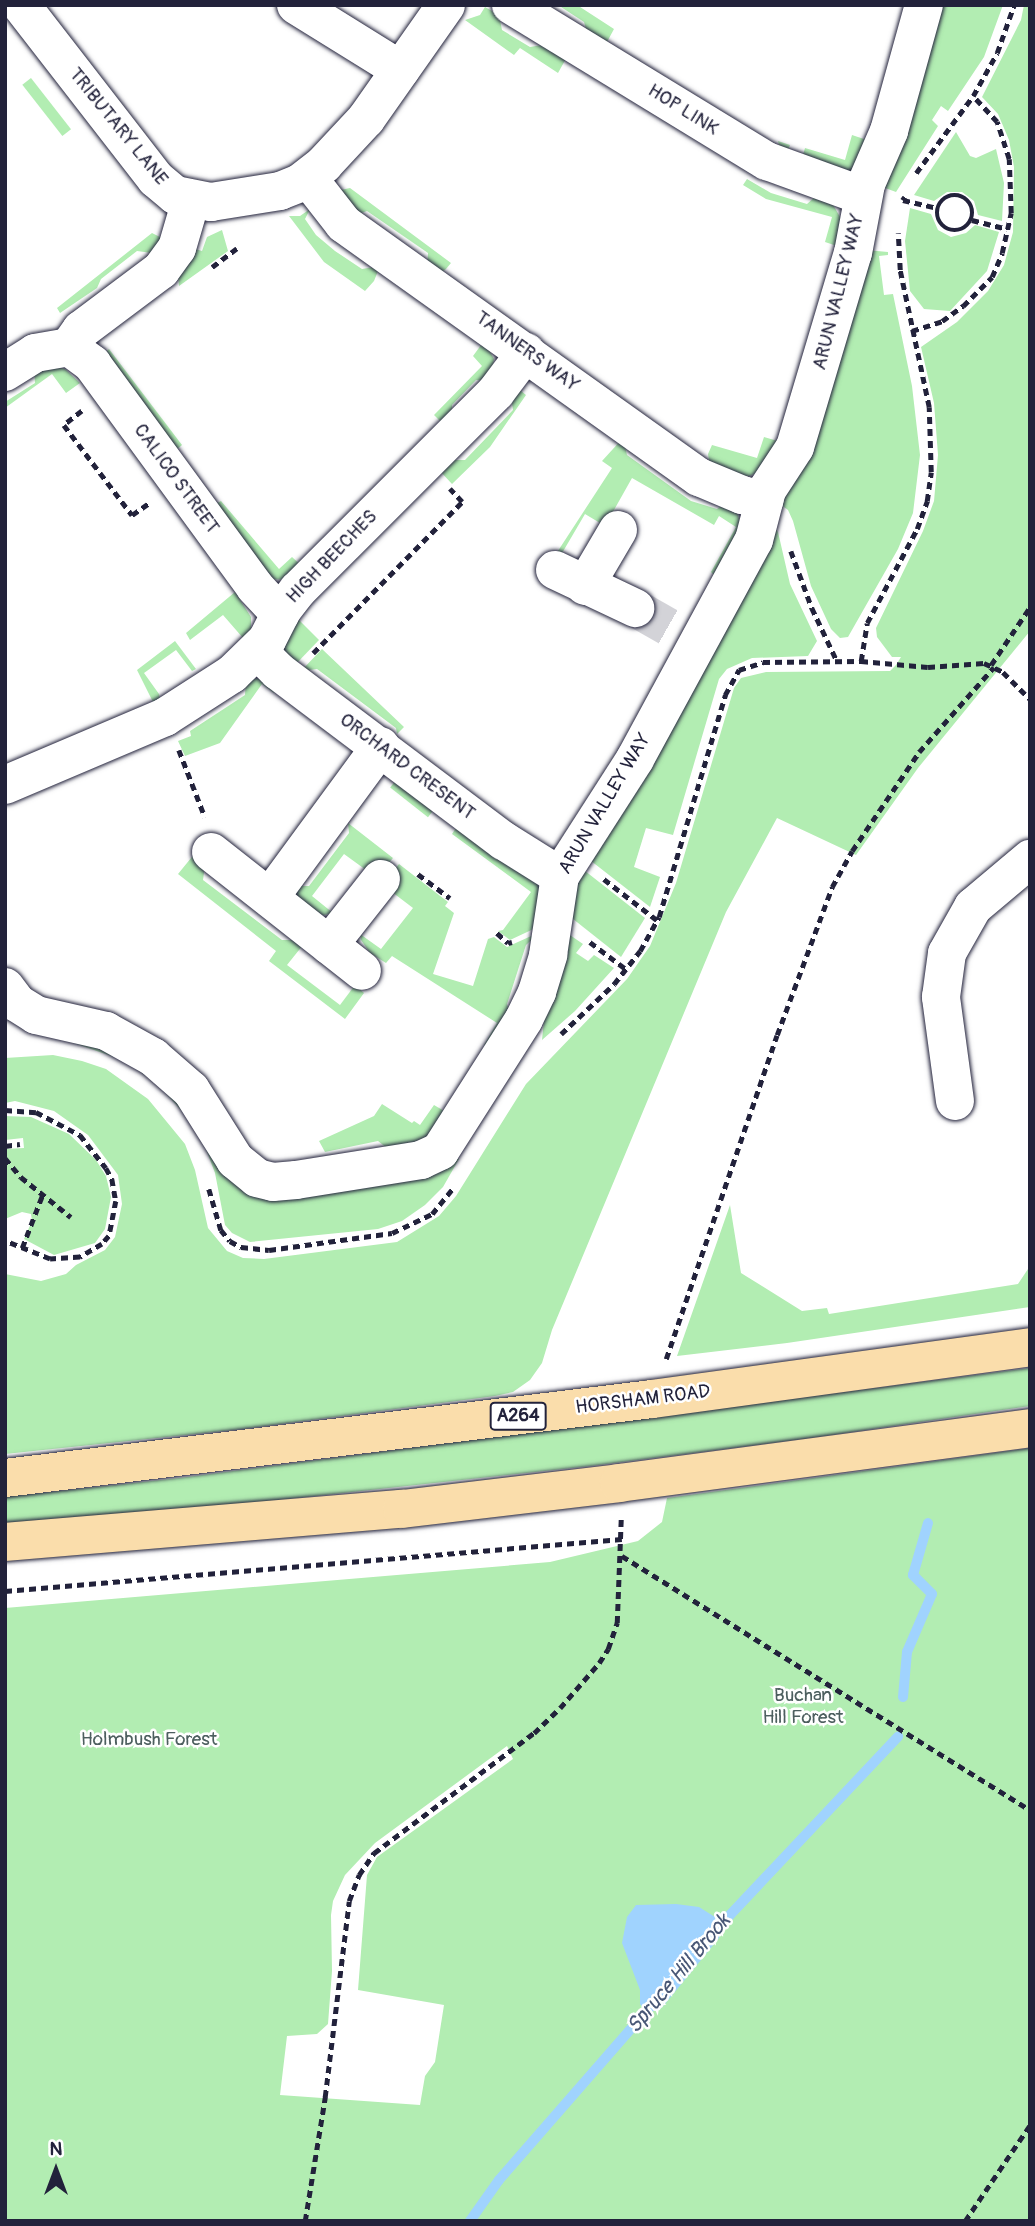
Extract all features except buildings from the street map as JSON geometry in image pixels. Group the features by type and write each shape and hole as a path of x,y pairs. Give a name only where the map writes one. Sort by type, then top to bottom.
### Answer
{"highway":[{"name":"HORSHAM ROAD","path":"5,1478 652,1399 1030,1348"},
{"path":"5,1542 402,1509 1030,1428"}],"street":[{"name":"TRIBUTARY LANE","path":"21,5 150,171 169,190 191,200 211,202 252,198 291,187 308,178 358,129 446,5"},
{"path":"296,5 401,69"},
{"name":"HOP LINK","path":"511,5 774,164 863,197"},
{"name":"ARUN VALLEY WAY","path":"5,987 17,1003 36,1015 106,1031 153,1057 191,1090 235,1160 257,1178 283,1182 421,1160 440,1151 532,1005 545,969 566,865 626,775 685,636 754,540 764,500 795,447 856,241 863,197 889,131 924,5"},
{"name":"TANNERS WAY","path":"308,178 344,224 699,477 742,495 764,500"},
{"path":"5,372 35,353 69,347 82,330 167,263 180,239 191,200"},
{"name":"CALICO STREET","path":"69,347 86,358 255,587 280,614"},
{"name":"HIGH BEECHES","path":"5,785 165,717 215,687 258,651 298,590 496,393 526,352"},
{"path":"618,530 570,578 635,608"},
{"name":"ORCHARD CRESENT","path":"258,651 288,678 382,746 504,841 566,865"},
{"path":"271,897 382,746"},
{"path":"211,852 362,971"},
{"path":"956,1101 941,997 947,953 973,906 1030,859"},
{"path":"330,945 396,874"}],"path":[{"path":"912,180 972,96 997,54 1014,5"},
{"path":"912,331 950,316 986,284 998,264 1007,229 1012,182 1008,152 992,114 972,96"},
{"path":"908,187 904,200 937,208"},
{"path":"949,195 961,195 970,203 972,220 964,229 946,230 938,220 937,208 949,195"},
{"path":"972,220 1007,229"},
{"path":"861,661 867,623 910,546 927,501 931,421 904,288"},
{"path":"110,389 64,425 132,515 178,482"},
{"path":"288,678 462,502 425,463"},
{"path":"764,500 777,511 784,523 798,575 837,661"},
{"path":"652,1399 777,1035 832,887 852,851 919,752 993,666 1030,607"},
{"path":"993,666 1030,699"},
{"path":"165,717 216,845 211,852"},
{"path":"566,865 657,920"},
{"path":"396,874 450,898"},
{"path":"5,1110 36,1112 80,1135 106,1168 115,1189 113,1226 109,1236 95,1249 80,1257 58,1260 5,1241"},
{"path":"5,1146 20,1144"},
{"path":"5,1158 20,1177 71,1217"},
{"path":"23,1248 42,1196"},
{"path":"5,1591 622,1539 614,1635 586,1680 534,1733 374,1853 359,1875 349,1901 325,2097 305,2221"},
{"path":"622,1556 1030,1810"},
{"path":"965,2221 1030,2125"}],"green space":[{"path":"558,5 577,5 614,29 607,42 589,39 584,22"},
{"path":"939,5 1003,5 984,57 948,111 941,106 932,120 938,126 896,192 877,185"},
{"path":"1024,5 1030,5 1030,631 918,768 856,855 777,818 726,912 552,1330 542,1363 530,1380 513,1392 495,1396 243,1429 5,1454 5,1274 41,1281 66,1274 76,1265 105,1250 115,1237 122,1204 118,1175 88,1135 54,1111 15,1101 5,1103 5,1058 53,1055 82,1061 106,1069 148,1099 185,1144 195,1170 208,1228 227,1251 243,1258 264,1259 397,1242 439,1216 456,1196 526,1084 627,979 650,946 676,883 734,688 741,678 766,672 890,671 896,665 901,657 892,657 877,637 876,628 923,531 934,501 938,455 934,403 921,347 957,322 988,291 1004,265 1013,232 1014,167 1009,140 998,114 982,97 1021,20"},
{"path":"485,7 499,15 502,30 530,47 548,44 568,55 558,73 520,48 514,55 465,20 480,15"},
{"path":"31,78 71,129 62,136 22,85"},
{"path":"956,132 970,156 976,158 996,149 1004,183 1002,221 978,215 974,201 962,192 947,192 934,201 914,195"},
{"path":"852,135 870,141 861,164 848,173 782,156 778,141 790,145 788,150 803,155 805,148 845,160"},
{"path":"747,179 771,193 807,204 816,196 832,203 843,222 837,246 825,242 832,217 766,199 743,185"},
{"path":"350,188 451,263 437,275 427,269 428,253 367,211 353,216 336,191"},
{"path":"910,208 931,214 938,230 951,237 966,233 975,225 999,232 987,271 950,311 924,309 910,291 905,241"},
{"path":"310,209 305,219 316,235 335,251 362,269 380,266 374,281 365,291 324,262 289,216 300,216"},
{"path":"222,230 228,251 179,286 178,274 192,248 202,251 207,237"},
{"path":"152,233 166,240 159,254 137,251 101,279 97,288 60,313 57,308"},
{"path":"866,250 888,252 888,255 879,256 884,295 893,294 912,386 920,455 913,513 898,549 848,637 840,638 831,629 811,586 788,510 777,502"},
{"path":"484,341 494,359 491,381 476,380 452,405 452,421 442,423 434,415 482,366 473,356"},
{"path":"109,349 182,445 168,457 97,360"},
{"path":"55,366 65,369 80,383 66,393 52,374 5,408 5,402 35,383 34,369"},
{"path":"520,390 526,395 490,447 452,484 439,470 448,460 465,460 513,410 511,396"},
{"path":"764,437 781,442 763,469 750,476 739,476 710,466 708,454 712,445 757,458"},
{"path":"623,438 627,455 691,501 717,509 725,503 737,512 743,532 714,575 711,572 736,527 719,516 714,525 632,478 605,526 585,514 558,560 554,557 612,468 602,461"},
{"path":"221,501 279,569 292,557 304,568 290,580 267,579 208,508"},
{"path":"772,524 778,532 790,584 817,641 808,656 752,658 727,669 719,679 673,835 646,828 634,867 660,877 650,907 586,857"},
{"path":"235,592 251,617 251,629 243,638 223,615 190,640 186,633"},
{"path":"299,620 319,640 294,666 284,651 283,640"},
{"path":"175,641 196,669 192,671 176,650 144,673 159,694 160,699 153,702 137,670"},
{"path":"322,649 404,727 397,734 396,728 317,669 301,671"},
{"path":"263,678 278,686 274,693 262,684 220,743 185,756 178,741 191,736 190,731 245,695 246,680"},
{"path":"400,775 438,805 428,817 390,788"},
{"path":"348,823 393,858 382,871 366,870 344,854 312,896 333,913 320,916 296,897 295,886 309,886 349,833"},
{"path":"456,828 536,881 541,892 540,926 510,940 498,931 503,930 531,892 452,834"},
{"path":"209,836 203,880 282,940 296,940 303,945 287,965 340,1005 355,985 364,993 345,1019 269,961 276,951 178,874"},
{"path":"399,864 448,902 445,906 454,913 433,974 473,986 488,939 494,937 507,947 540,932 526,945 507,1004 512,1019 493,1050 484,1045 497,1023 392,956 386,963 370,953 361,940 360,934 381,949 413,908 392,892 388,878"},
{"path":"580,867 645,918 621,957 568,915"},
{"path":"567,933 583,944 576,953 588,961 594,955 614,968 575,1011 542,1040 545,1011"},
{"path":"66,1034 117,1053 154,1075 194,1119 222,1168 256,1189 289,1195 430,1169 451,1154 459,1159 443,1187 425,1205 402,1221 378,1229 250,1242 232,1233 225,1225 215,1173 204,1144 189,1119 160,1087 138,1070 117,1058 65,1040"},
{"path":"382,1104 412,1123 414,1121 420,1125 434,1105 451,1115 435,1138 392,1152 378,1141 325,1152 319,1141 374,1116"},
{"path":"5,1116 31,1117 69,1134 96,1160 106,1176 111,1197 105,1229 95,1243 54,1255 24,1239 32,1221 31,1214 22,1212 5,1219 5,1149 24,1148 23,1138 5,1140"},
{"path":"730,1205 741,1273 802,1311 827,1308 829,1314 1018,1284 1030,1266 1030,1307 787,1343 677,1356"},
{"path":"1030,1368 1030,1406 591,1466 196,1509 5,1526 5,1497 179,1478"},
{"name":"Buchan Hill Forest","path":"1030,1448 1030,2221 5,2221 5,1608 550,1562 638,1541 662,1522 667,1498","holes":["507,1746 513,1759 377,1857 367,1875 358,1990 444,2005 435,2062 425,2076 420,2105 280,2095 287,2036 317,2034 328,2024 332,1971 331,1915 333,1901 345,1875 375,1843"]}],"water":[{"path":"676,1904 699,1907 715,1917 721,1923 719,1938 665,2004 659,2010 646,2012 640,2004 640,1990 622,1943 627,1917 636,1905"}],"waterway":[{"name":"Spruce Hill Brook","path":"903,1697 907,1652 932,1594 913,1575 928,1523"},
{"name":"Spruce Hill Brook","path":"713,1933 898,1737"},
{"name":"Spruce Hill Brook","path":"470,2221 499,2180 655,2001"}],"tunnel":[{"path":"635,608 672,629"}],"park label":[{"name":"Holmbush Forest","path":"149,1740"}]}
